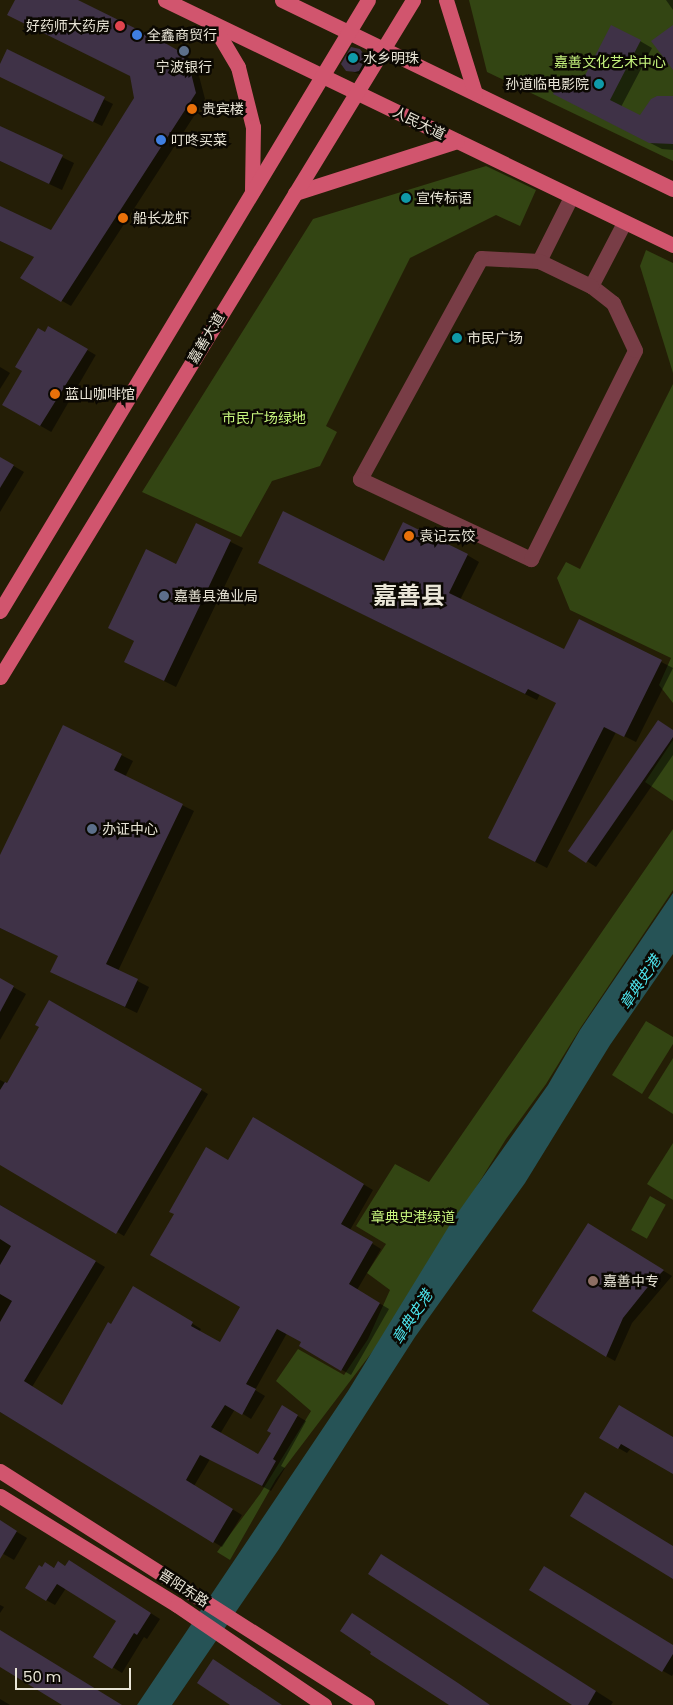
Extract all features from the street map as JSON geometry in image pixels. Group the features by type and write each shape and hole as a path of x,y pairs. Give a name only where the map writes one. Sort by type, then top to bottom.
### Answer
{"main road":[{"name":"人民大道","path":"166,0 212,24 357,92 673,246"},
{"path":"282,0 673,190"},
{"path":"0,611 368,0"},
{"name":"嘉善大道","path":"0,677 413,0"},
{"path":"446,0 475,93"},
{"path":"212,24 238,67 253,127 252,194"},
{"path":"295,193 457,141"},
{"name":"晋阳东路","path":"0,1471 367,1705"},
{"name":"晋阳东路","path":"0,1496 177,1605 240,1646 324,1705"}],"lane":[{"path":"539,261 571,197"},
{"path":"591,286 624,223"},
{"path":"481,258 539,261 591,286 613,304 635,350 531,560 360,479 481,258"}],"green space":[{"name":"嘉善文化艺术中心","path":"469,0 673,0 673,161 487,72"},
{"name":"市民广场绿地","path":"486,166 536,190 520,226 496,215 410,258 326,426 337,432 320,466 272,481 241,537 142,492 313,219"},
{"path":"646,250 673,263 673,373 640,266"},
{"path":"673,384 673,703 659,685 671,658 570,610 557,578 566,562 580,569"},
{"path":"673,740 673,801 645,782"},
{"name":"章典史港绿道","path":"673,829 673,890 581,1027 546,1084 506,1139 382,1339 276,1479 230,1560 217,1552 260,1494 311,1411 276,1381 298,1349 344,1375 368,1339 390,1290 367,1273 386,1244 356,1226 395,1164 429,1182"},
{"path":"646,1021 673,1037 673,1044 642,1094 612,1075"},
{"path":"673,1058 673,1114 648,1098"},
{"path":"673,1143 673,1200 647,1184"},
{"path":"650,1196 666,1205 647,1239 631,1230"}],"water":[{"name":"章典史港","path":"673,893 673,954 610,1045 525,1183 415,1337 279,1549 172,1705 137,1705 348,1391 454,1218 548,1085 580,1030"}],"building":[{"path":"15,0 78,0 165,43 179,51 189,65 196,93 61,302 20,278 34,257 0,241 0,206 51,230 134,98 130,76 7,15"},
{"name":"孙道临电影院","path":"611,25 641,40 610,100 640,115 651,99 657,96 673,96 673,144 649,143 553,94 559,80 578,89"},
{"path":"673,25 673,70 651,41"},
{"name":"水乡明珠","path":"351,47 360,49 365,56 359,71 355,72 346,71 341,64"},
{"path":"7,49 105,97 93,122 0,77 0,64"},
{"path":"0,126 63,155 49,184 0,161"},
{"path":"48,326 88,349 40,426 2,405 22,371 15,367 38,328 45,332"},
{"path":"0,457 14,465 0,488"},
{"path":"283,511 384,561 403,522 468,554 449,593 564,649 579,619 662,660 624,737 604,727 535,862 488,838 556,703 528,689 525,694 258,563"},
{"name":"嘉善县渔业局","path":"196,523 231,540 164,681 124,662 134,641 108,628 146,549 176,564"},
{"path":"658,720 673,730 673,737 586,863 568,851"},
{"name":"办证中心","path":"63,725 122,754 114,770 183,804 106,964 138,979 125,1007 50,972 58,956 0,928 0,855"},
{"path":"0,978 14,986 0,1012"},
{"path":"49,1000 202,1089 116,1234 0,1165 0,1090 5,1082 7,1083 39,1027 35,1025"},
{"path":"253,1117 364,1184 341,1224 373,1242 349,1284 380,1303 341,1371 299,1346 301,1342 277,1329 246,1384 256,1389 242,1415 225,1405 211,1427 258,1454 271,1433 267,1431 282,1405 298,1415 273,1459 276,1461 262,1486 200,1455 186,1480 233,1509 213,1543 0,1412 0,1322 12,1301 0,1294 0,1265 11,1246 0,1239 0,1205 96,1261 24,1381 62,1405 108,1322 111,1324 133,1286 193,1322 191,1326 220,1342 240,1307 150,1255 174,1214 169,1212 206,1147 228,1160"},
{"path":"588,1223 664,1270 623,1318 606,1357 532,1311"},
{"path":"619,1405 673,1437 673,1474 621,1444 618,1449 599,1438"},
{"path":"585,1492 673,1546 673,1579 570,1516"},
{"path":"0,1520 17,1531 0,1559"},
{"path":"381,1554 596,1691 588,1705 572,1705 368,1574"},
{"path":"69,1560 151,1613 137,1635 134,1633 112,1669 93,1657 116,1621 57,1584 46,1601 25,1588 39,1565 42,1567 45,1562 54,1568 58,1561 65,1566"},
{"path":"544,1566 673,1645 673,1654 662,1672 529,1590"},
{"path":"352,1613 490,1705 449,1705 370,1654 371,1652 340,1631"},
{"path":"0,1630 122,1705 62,1705 0,1667"},
{"path":"213,1659 282,1705 230,1705 197,1683"}],"place":[{"name":"好药师大药房","path":"120,26"},
{"name":"全鑫商贸行","path":"137,35"},
{"name":"宁波银行","path":"184,51"},
{"name":"水乡明珠","path":"353,58"},
{"name":"孙道临电影院","path":"599,84"},
{"name":"贵宾楼","path":"192,109"},
{"name":"叮咚买菜","path":"161,140"},
{"name":"宣传标语","path":"406,198"},
{"name":"船长龙虾","path":"123,218"},
{"name":"市民广场","path":"457,338"},
{"name":"蓝山咖啡馆","path":"55,394"},
{"name":"袁记云饺","path":"409,536"},
{"name":"嘉善县渔业局","path":"164,596"},
{"name":"办证中心","path":"92,829"},
{"name":"嘉善中专","path":"593,1281"}],"district":[{"name":"嘉善县","path":"409,596"}]}
